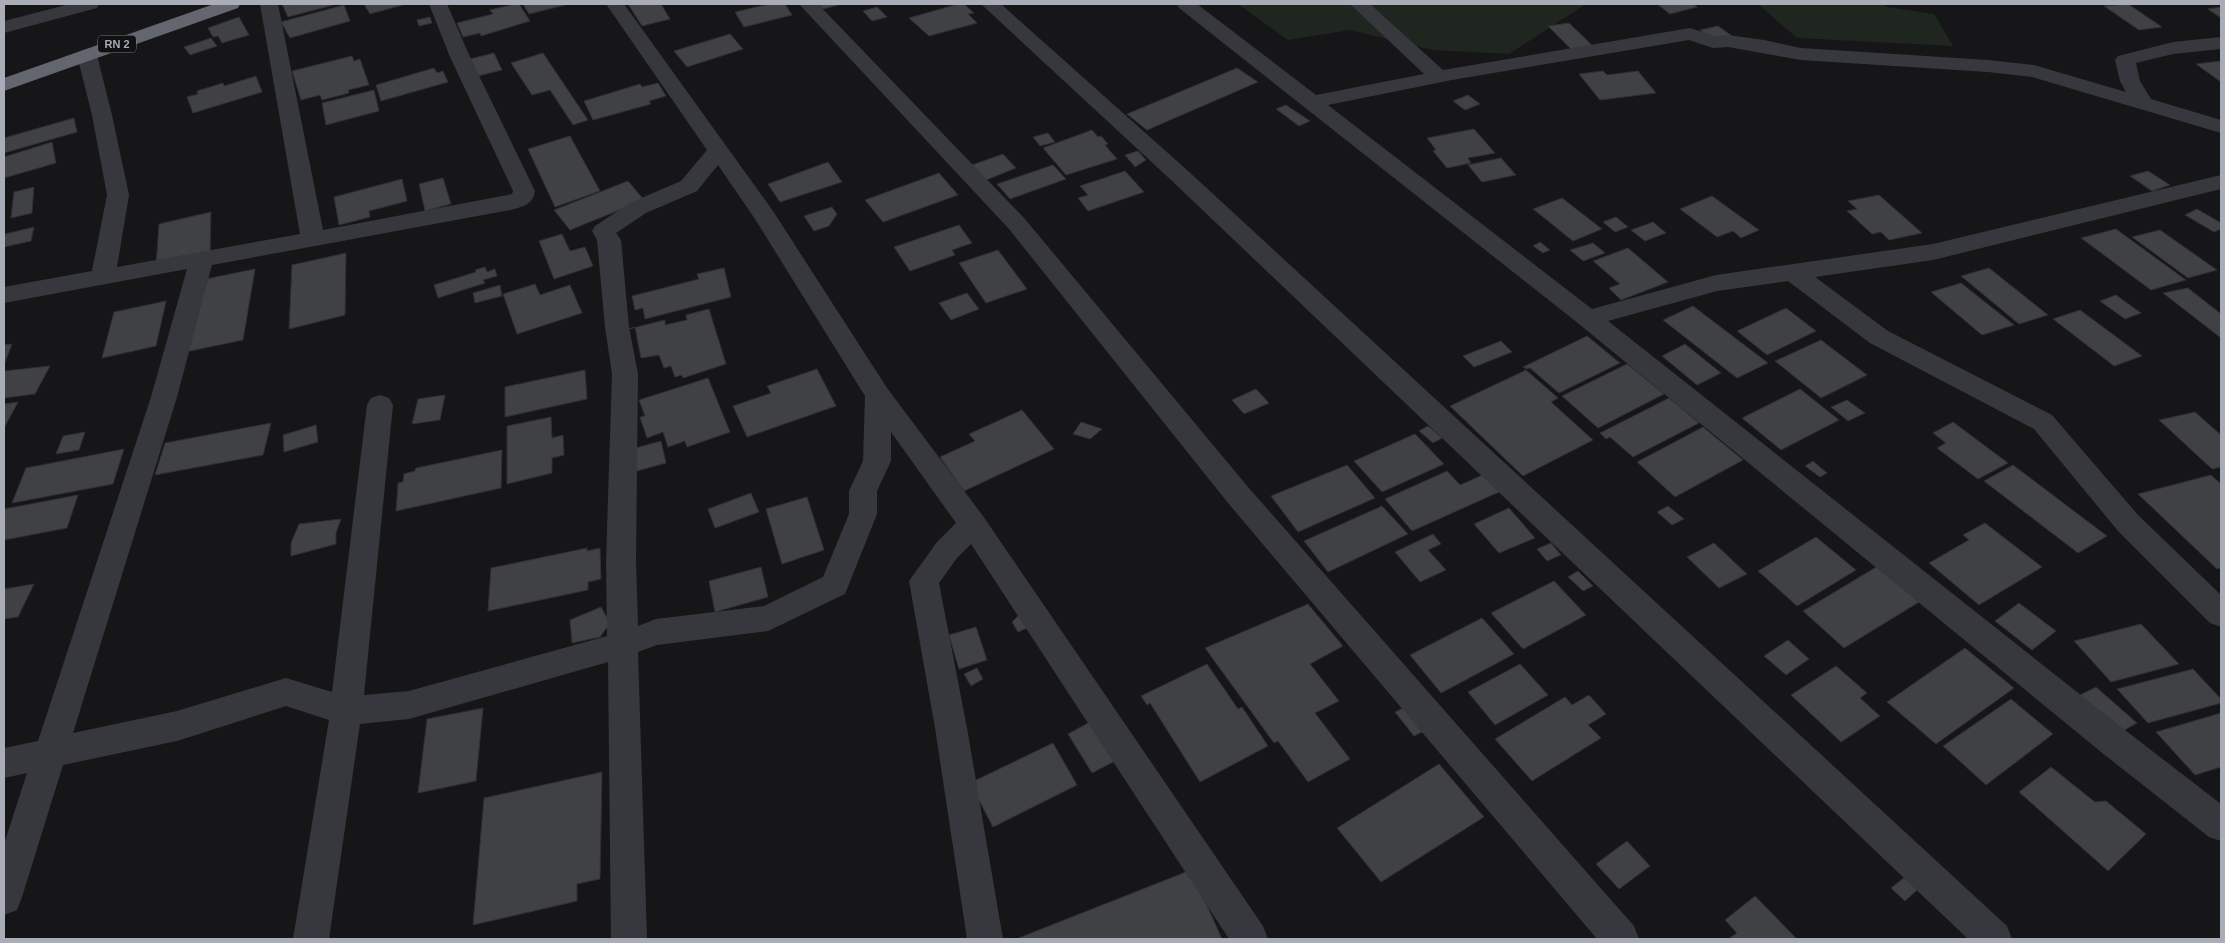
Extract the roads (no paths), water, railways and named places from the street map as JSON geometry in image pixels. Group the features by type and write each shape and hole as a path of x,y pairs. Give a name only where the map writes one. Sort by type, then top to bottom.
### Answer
{"highway":[{"name":"RN 2","path":"4,85 231,4"}],"street":[{"path":"4,27 90,4"},
{"path":"269,4 313,240"},
{"path":"4,296 510,203 522,198 524,191 460,57 438,4"},
{"path":"615,4 765,216 878,395 973,524 1250,939"},
{"path":"808,4 1018,224 1238,495 1621,939"},
{"path":"990,4 1194,188 1994,939"},
{"path":"1186,4 1588,318 2221,825"},
{"path":"1359,4 1439,76"},
{"path":"1312,102 1439,76 1690,34 1713,42 1764,46 1801,54 1835,58 1988,66 2034,71 2221,127"},
{"path":"2142,102 2130,81 2125,60 2173,48 2221,43"},
{"path":"87,56 102,115 118,195 103,278"},
{"path":"629,939 621,561 625,374 616,327 609,240 603,231 638,208 689,186 718,151"},
{"path":"1588,318 1642,305 1716,283 1933,252 2221,182"},
{"path":"4,896 164,397 201,261"},
{"path":"1791,272 1878,338 2044,422 2128,523 2221,614"},
{"path":"4,763 177,726 286,692 346,711 409,706 622,645 656,632 768,618 836,585 863,514 863,491 877,461 878,395"},
{"path":"311,939 346,711 380,405"},
{"path":"973,524 947,550 924,582 963,795 985,939"}]}
